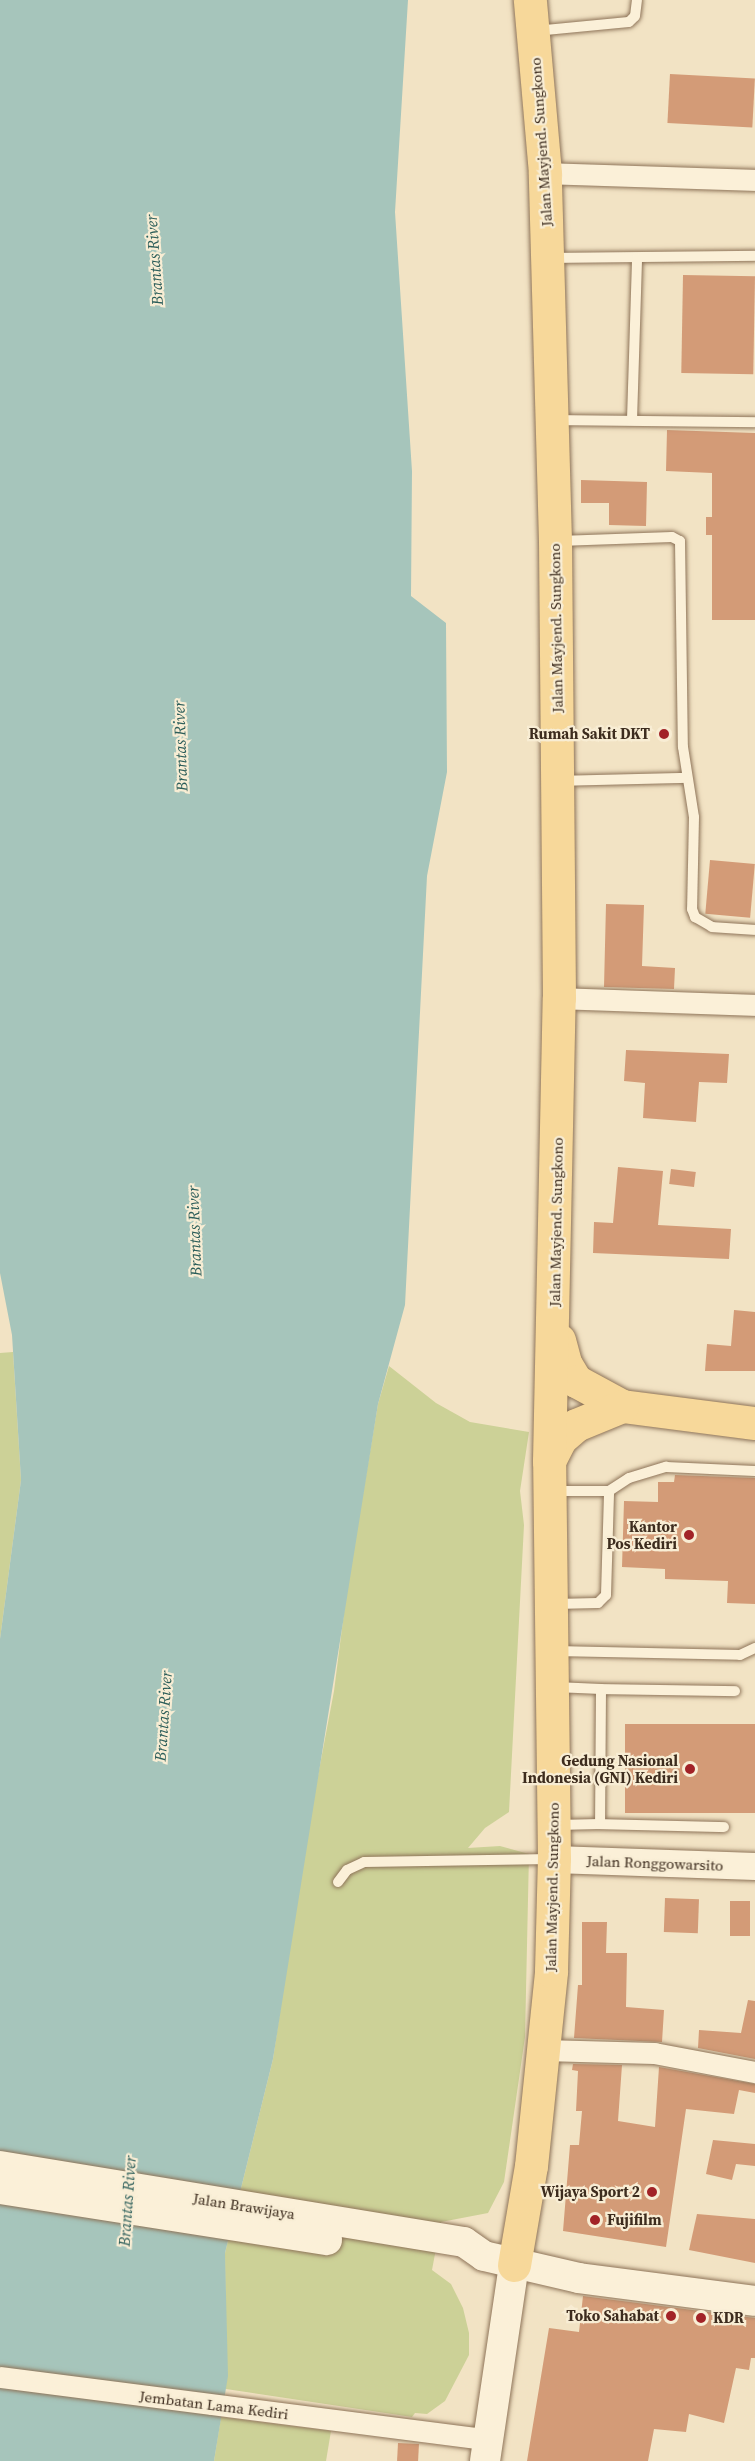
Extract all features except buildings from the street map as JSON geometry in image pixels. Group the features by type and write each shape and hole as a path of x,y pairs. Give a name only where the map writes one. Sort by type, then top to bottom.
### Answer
{"main road":[{"name":"Jalan Mayjend. Sungkono","path":"485,2450 499,2261 531,2166 552,1971 555,1859 549,1476 555,1325 559,998 555,541 549,258 545,173 531,16"},
{"path":"555,1325 565,1363 576,1381 622,1407 755,1423"},
{"path":"549,1476 560,1439 576,1425 622,1407"},
{"name":"Jalan Brawijaya","path":"0,2166 436,2248"},
{"name":"Jalan Brawijaya","path":"0,2189 436,2248 464,2242 499,2261 755,2301"}],"street":[{"path":"545,173 755,180"},
{"path":"559,998 755,1005"},
{"name":"Jalan Ronggowarsito","path":"555,1859 755,1866"},
{"path":"543,2050 654,2054 755,2072"},
{"name":"Jembatan Lama Kediri","path":"0,2378 427,2432 485,2450"}],"lane":[{"path":"531,16 630,22 638,11 637,0"},
{"path":"549,258 755,256"},
{"path":"633,420 638,258"},
{"path":"552,420 755,422"},
{"path":"555,541 672,537 680,541 685,778 694,817 694,917 712,927 755,930"},
{"path":"558,782 685,778"},
{"path":"549,1476 609,1491 630,1478 666,1467 755,1470"},
{"path":"551,1604 598,1602 606,1595 609,1491"},
{"path":"552,1651 740,1655 755,1648"},
{"path":"552,1687 735,1691"},
{"path":"600,1824 601,1689"},
{"path":"554,1825 724,1827"},
{"path":"338,1882 347,1870 364,1862 555,1859"}],"green space":[{"path":"13,1352 21,1480 0,1639 0,1353"},
{"path":"389,1366 436,1403 470,1422 529,1432 520,1491 524,1525 509,1812 485,1828 468,1848 500,1846 529,1854 525,2037 504,2182 488,2213 441,2222 432,2270 451,2284 463,2308 469,2333 469,2355 445,2401 427,2414 415,2413 412,2417 226,2389 225,2253 273,2059 303,1855 334,1691 347,1589 378,1404"},
{"path":"221,2417 331,2431 326,2461 214,2461"}],"water":[{"name":"Brantas River","path":"0,0 408,0 395,212 412,471 411,596 446,623 447,772 427,876 405,1305 378,1404 273,2059 225,2253 228,2376 214,2461 0,2461 0,1639 21,1480 12,1335 0,1273"}],"place":[{"name":"Rumah Sakit DKT","path":"664,734"},
{"name":"Kantor Pos Kediri","path":"689,1535"},
{"name":"Gedung Nasional Indonesia (GNI) Kediri","path":"690,1769"},
{"name":"Wijaya Sport 2","path":"652,2192"},
{"name":"Fujifilm","path":"595,2220"},
{"name":"Toko Sahabat","path":"671,2316"},
{"name":"KDR","path":"701,2318"}]}
